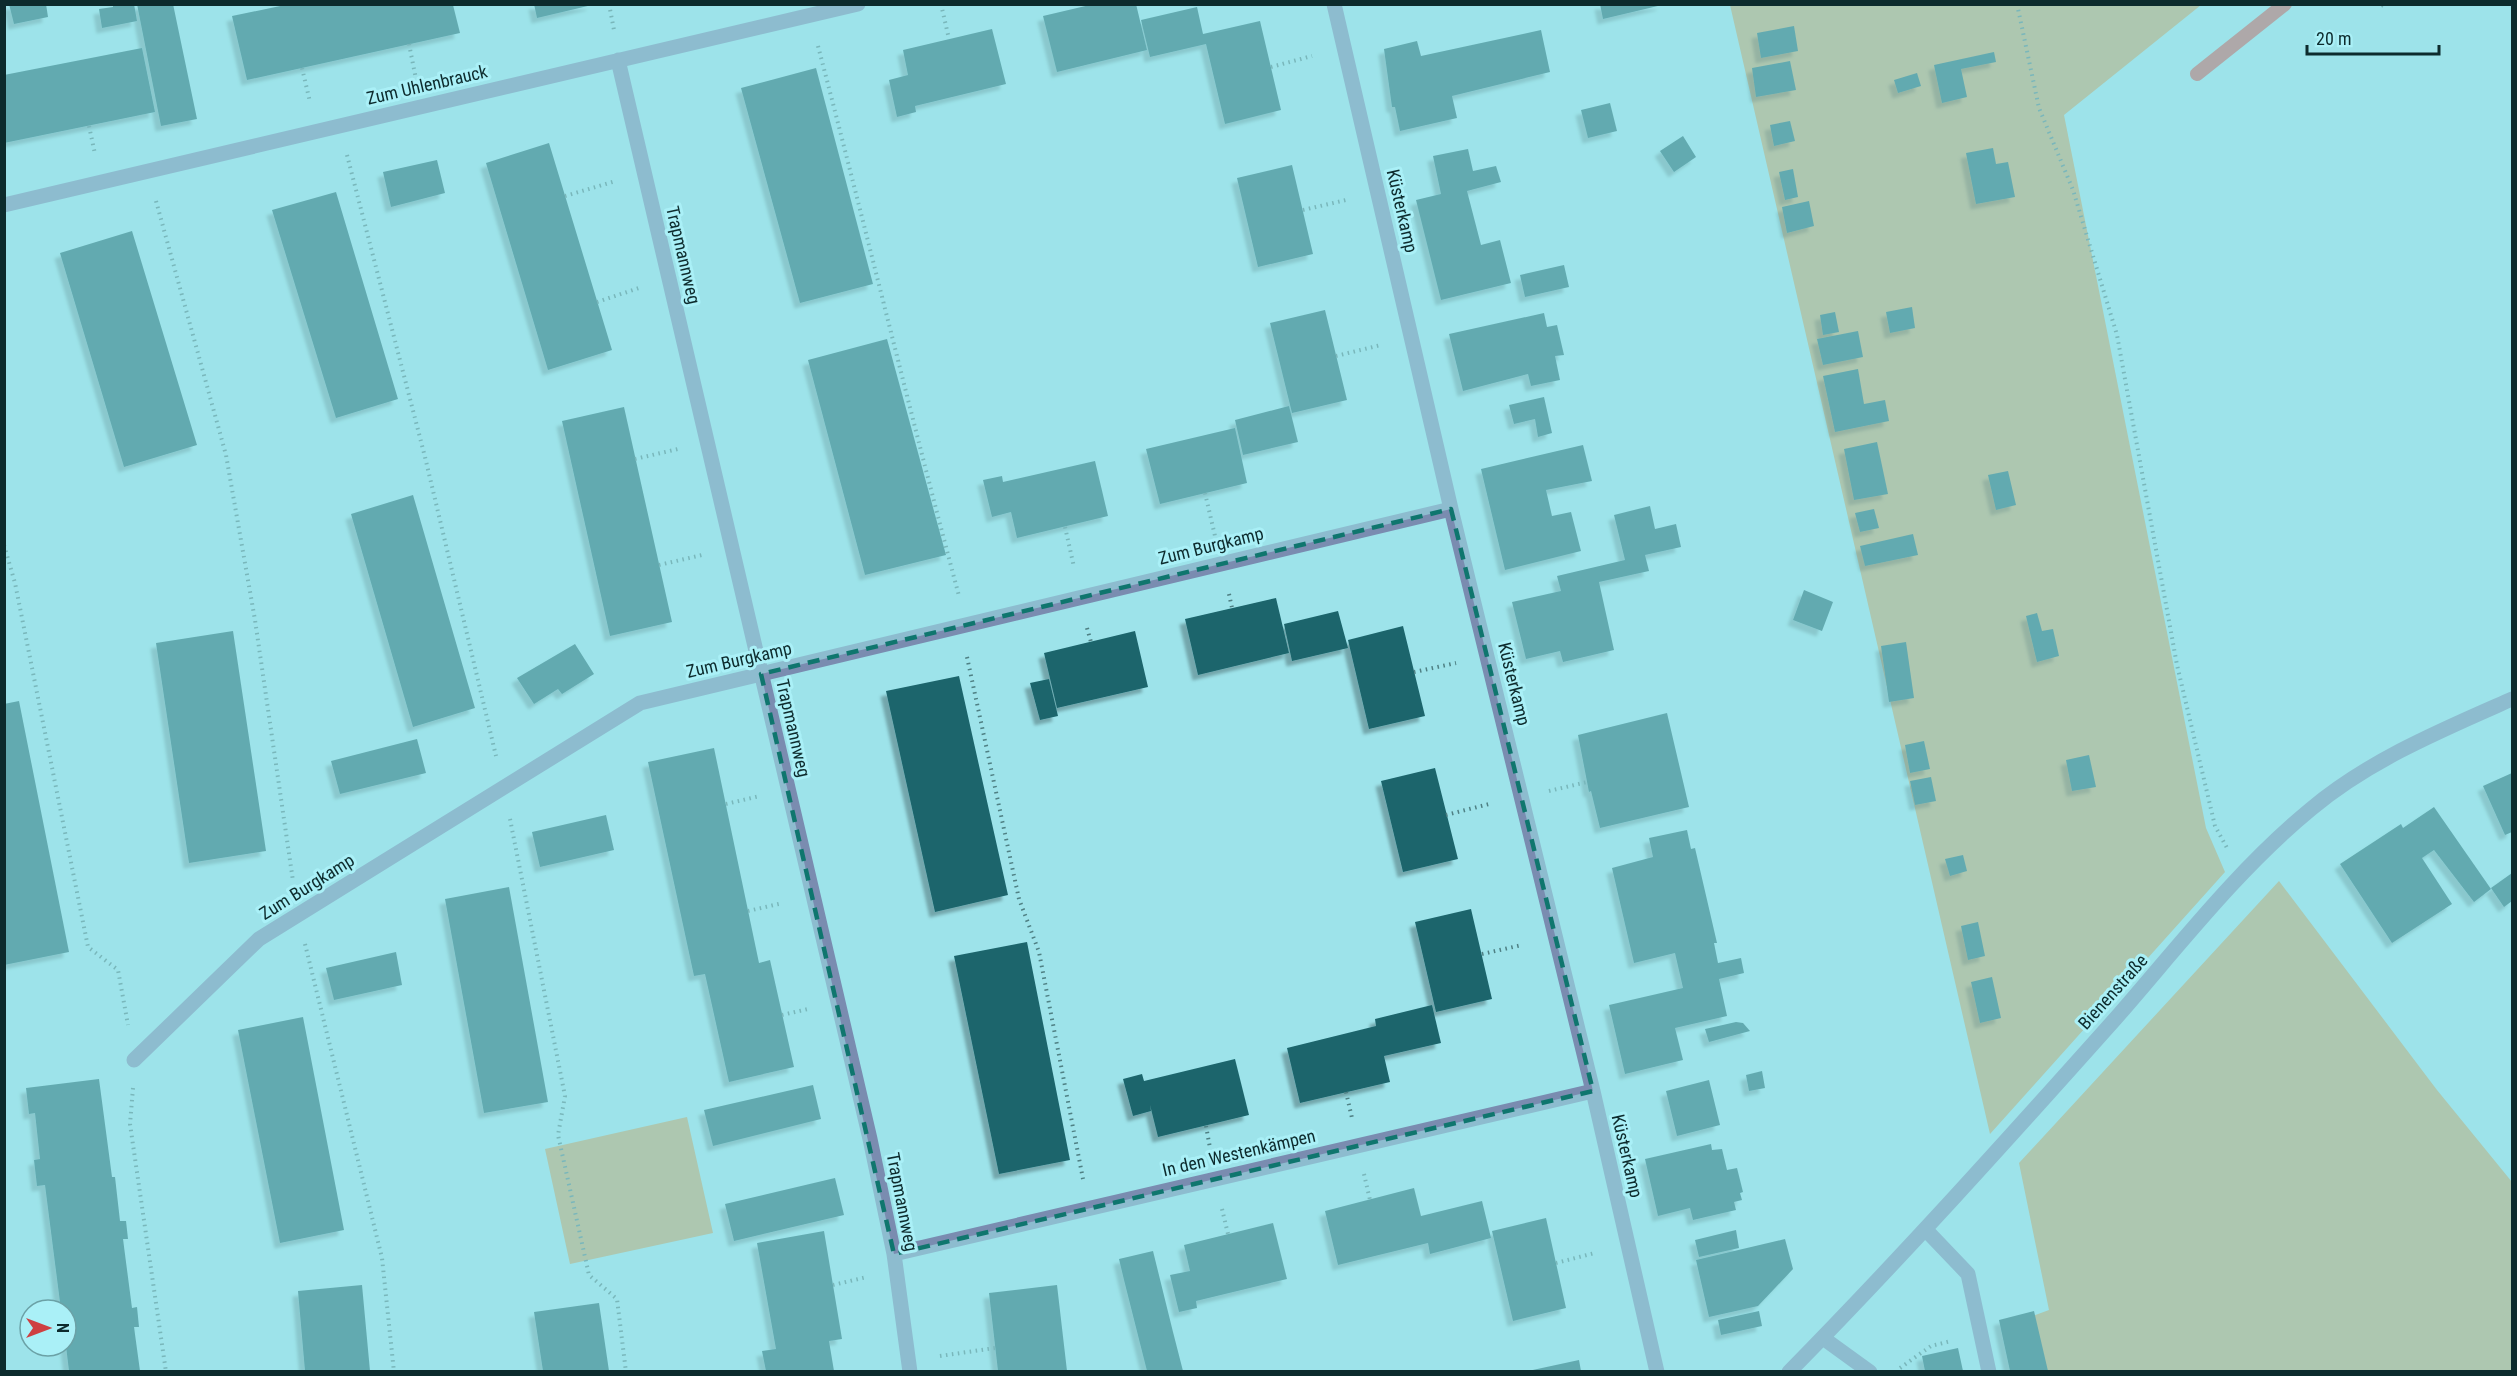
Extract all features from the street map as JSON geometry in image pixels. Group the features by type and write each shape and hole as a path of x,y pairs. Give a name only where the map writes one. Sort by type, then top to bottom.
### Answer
{"street":[{"name":"Zum Uhlenbrauck","path":"4,205 858,4"},
{"name":"Küsterkamp","path":"1334,4 1451,508 1593,1090 1657,1371"},
{"name":"Trapmannweg","path":"618,60 870,1139 894,1254 910,1371"},
{"name":"Zum Burgkamp","path":"134,1060 259,939 640,703 1451,508"},
{"name":"Bienenstraße","path":"1790,1371 1926,1230 2242,876 2310,809 2345,784 2429,736 2512,699"},
{"name":"In den Westenkämpen","path":"894,1254 1593,1090"},
{"path":"1926,1230 1968,1274 1989,1371"},
{"path":"1822,1338 1870,1371"}],"path":[{"path":"609,4 616,39"},
{"path":"941,4 949,39"},
{"path":"2017,4 2039,108 2073,190 2117,335 2177,665 2215,826 2242,876"},
{"path":"409,44 417,86"},
{"path":"1270,67 1312,56"},
{"path":"302,68 312,112"},
{"path":"89,126 96,163"},
{"path":"340,126 425,457 505,788 565,1095 558,1135 589,1275 617,1299 626,1371"},
{"path":"148,171 226,455 255,620 299,915 382,1258 394,1371"},
{"path":"565,196 622,180"},
{"path":"1303,210 1346,200"},
{"path":"597,302 647,285"},
{"path":"1336,356 1381,345"},
{"path":"635,459 685,447"},
{"path":"1205,493 1217,546"},
{"path":"1065,527 1075,569"},
{"path":"4,545 15,583 88,947 118,970 134,1060 130,1124 166,1371"},
{"path":"659,566 709,553"},
{"path":"1414,672 1456,663"},
{"path":"1549,791 1587,782"},
{"path":"726,804 766,795"},
{"path":"1446,814 1489,804"},
{"path":"748,911 790,901"},
{"path":"1482,954 1522,945"},
{"path":"782,1015 815,1007"},
{"path":"1346,1092 1354,1127"},
{"path":"1206,1126 1211,1153"},
{"path":"1362,1166 1370,1200"},
{"path":"1220,1199 1228,1234"},
{"path":"1556,1263 1595,1253"},
{"path":"833,1284 876,1275"},
{"path":"1895,1371 1931,1346 1981,1334"},
{"path":"932,1357 995,1348"}],"highlighted area":[{"path":"1451,509 1593,1091 894,1254 761,674"}],"shaded area":[{"path":"1730,5 2201,5 2064,115 2206,828 2225,872 1990,1134"},
{"path":"2279,881 2437,1090 2512,1182 2512,1371 2042,1371 2030,1317 2049,1310 2019,1163"},
{"path":"687,1117 713,1233 570,1264 545,1149"}],"building":[{"path":"9,4 46,4 48,17 14,24"},
{"path":"113,4 134,4 137,21 102,28 99,9 113,7"},
{"path":"137,4 173,4 197,119 161,126"},
{"path":"534,4 592,4 592,5 537,18"},
{"path":"1094,4 1136,4 1147,50 1057,72 1043,16"},
{"path":"1600,4 1662,4 1662,5 1603,19"},
{"path":"285,5 453,5 460,33 247,80 232,16"},
{"path":"1197,7 1203,34 1260,21 1281,110 1225,124 1206,44 1150,57 1141,20"},
{"path":"1794,26 1798,51 1761,58 1757,33"},
{"path":"992,29 1006,84 915,106 916,112 897,117 889,80 908,75 903,50"},
{"path":"1541,30 1550,72 1452,96 1457,118 1400,131 1395,107 1392,107 1384,49 1417,41 1421,56"},
{"path":"142,48 155,112 4,143 4,75"},
{"path":"1994,52 1996,62 1961,69 1967,97 1942,103 1934,65"},
{"path":"1790,61 1796,90 1756,97 1752,68"},
{"path":"816,68 873,284 800,303 741,88"},
{"path":"1917,73 1921,86 1898,93 1894,80"},
{"path":"1610,103 1617,131 1588,138 1581,110"},
{"path":"1790,121 1795,141 1774,146 1770,125"},
{"path":"1683,136 1696,157 1674,172 1660,151"},
{"path":"549,143 612,350 548,370 486,163"},
{"path":"1993,148 1996,164 2008,162 2015,197 1976,204 1966,153"},
{"path":"1468,149 1473,171 1496,166 1501,182 1467,191 1481,245 1500,240 1511,283 1441,300 1416,200 1441,194 1433,156"},
{"path":"437,160 445,193 391,207 383,172"},
{"path":"1292,165 1313,254 1258,267 1237,178"},
{"path":"1793,169 1798,197 1785,200 1779,172"},
{"path":"336,192 398,399 336,418 272,210"},
{"path":"1809,201 1814,226 1787,233 1782,207"},
{"path":"132,231 197,445 124,467 60,253"},
{"path":"1564,265 1569,287 1525,297 1520,275"},
{"path":"1912,307 1915,328 1890,333 1886,312"},
{"path":"1325,310 1347,400 1292,413 1270,323"},
{"path":"1835,312 1839,332 1823,335 1820,315"},
{"path":"1544,313 1547,327 1557,325 1564,355 1555,356 1560,380 1531,386 1528,374 1463,391 1449,334"},
{"path":"1858,331 1863,357 1823,365 1817,339"},
{"path":"887,339 946,555 865,575 808,360"},
{"path":"1858,369 1864,404 1885,400 1889,421 1835,432 1823,376"},
{"path":"1544,397 1552,433 1538,437 1535,419 1514,424 1509,405"},
{"path":"1289,406 1298,442 1243,455 1235,420"},
{"path":"624,407 672,622 610,636 562,421"},
{"path":"1235,428 1247,483 1160,504 1146,449"},
{"path":"1877,442 1888,494 1854,500 1844,449"},
{"path":"1583,445 1592,481 1546,490 1552,516 1571,512 1581,551 1505,570 1481,469"},
{"path":"1095,461 1108,516 1017,538 1011,512 992,517 983,480 1002,476 1003,482"},
{"path":"2008,471 2016,505 1996,510 1988,475"},
{"path":"413,495 475,708 413,727 351,514"},
{"path":"1650,506 1655,529 1676,524 1681,547 1645,555 1649,571 1599,582 1614,650 1563,662 1560,651 1526,659 1512,602 1561,591 1557,576 1625,560 1614,515"},
{"path":"1874,509 1879,528 1860,532 1855,513"},
{"path":"1913,534 1918,555 1865,566 1860,546"},
{"path":"1804,590 1833,602 1822,631 1793,620"},
{"path":"1276,598 1289,653 1198,675 1185,619"},
{"path":"1338,611 1348,648 1292,661 1284,624"},
{"path":"2037,613 2042,631 2053,629 2059,656 2037,662 2026,616"},
{"path":"1403,626 1425,716 1369,729 1348,640"},
{"path":"233,631 266,851 189,863 156,643"},
{"path":"1135,631 1148,687 1057,708 1044,653"},
{"path":"1906,642 1914,698 1889,702 1881,646"},
{"path":"575,644 594,674 562,694 558,689 534,704 517,678"},
{"path":"959,676 1008,895 935,912 886,691"},
{"path":"1049,679 1058,716 1040,720 1030,683"},
{"path":"19,701 69,952 4,965 4,704"},
{"path":"1667,713 1689,807 1600,828 1591,791 1589,792 1578,735"},
{"path":"417,739 426,773 340,794 331,761"},
{"path":"1924,741 1930,769 1910,773 1905,745"},
{"path":"714,748 759,963 770,960 794,1067 729,1082 705,974 694,976 648,762"},
{"path":"2089,755 2096,787 2072,791 2066,760"},
{"path":"1435,768 1458,859 1403,872 1381,781"},
{"path":"2512,773 2512,832 2505,835 2483,786"},
{"path":"1931,777 1936,801 1915,805 1910,781"},
{"path":"2434,807 2491,889 2474,902 2434,850 2422,858 2452,904 2392,943 2340,864 2401,824 2403,828"},
{"path":"606,815 614,850 540,867 532,832"},
{"path":"1687,830 1691,849 1695,848 1717,943 1714,943 1718,963 1741,958 1744,973 1719,979 1727,1016 1675,1028 1683,1060 1625,1074 1609,1005 1683,988 1675,953 1634,963 1612,868 1653,857 1649,838"},
{"path":"1963,855 1967,871 1950,876 1945,859"},
{"path":"2512,873 2512,901 2504,907 2491,888"},
{"path":"509,887 548,1102 484,1113 445,899"},
{"path":"1471,909 1492,999 1436,1012 1415,922"},
{"path":"1978,922 1985,956 1968,960 1961,926"},
{"path":"1027,942 1070,1160 999,1174 954,956"},
{"path":"396,952 402,985 334,1000 326,968"},
{"path":"1992,977 2001,1018 1980,1023 1971,982"},
{"path":"1432,1005 1441,1043 1384,1056 1390,1082 1300,1103 1287,1048 1376,1026 1375,1019"},
{"path":"303,1017 344,1230 280,1243 238,1030"},
{"path":"1736,1022 1743,1023 1750,1031 1709,1042 1705,1029"},
{"path":"1235,1059 1249,1115 1158,1137 1150,1105 1151,1111 1133,1116 1123,1079 1142,1074 1144,1081"},
{"path":"1762,1071 1765,1088 1749,1091 1746,1075"},
{"path":"99,1079 120,1221 126,1221 128,1239 123,1239 132,1308 137,1307 139,1327 134,1327 140,1371 69,1371 67,1358 78,1358 78,1298 59,1298 45,1185 37,1186 34,1160 40,1159 35,1113 29,1114 26,1088"},
{"path":"1709,1080 1720,1125 1677,1136 1666,1091"},
{"path":"813,1085 821,1119 713,1146 704,1110"},
{"path":"1711,1144 1712,1150 1722,1149 1727,1170 1737,1168 1743,1192 1740,1193 1742,1200 1734,1202 1736,1210 1693,1220 1690,1208 1658,1216 1645,1159"},
{"path":"835,1178 844,1215 734,1241 725,1204"},
{"path":"1414,1188 1421,1216 1482,1201 1491,1238 1430,1254 1428,1243 1338,1265 1325,1211"},
{"path":"1546,1218 1566,1308 1513,1321 1492,1231"},
{"path":"1273,1223 1287,1279 1196,1301 1197,1308 1179,1312 1170,1275 1190,1271 1184,1245"},
{"path":"1736,1230 1739,1248 1699,1257 1695,1240"},
{"path":"824,1231 842,1339 829,1341 834,1371 766,1371 762,1351 776,1349 757,1243"},
{"path":"1785,1239 1793,1269 1758,1306 1709,1317 1696,1260"},
{"path":"1153,1251 1183,1371 1147,1371 1124,1280 1119,1259"},
{"path":"362,1285 370,1371 305,1371 298,1291"},
{"path":"1057,1285 1067,1371 998,1371 989,1293"},
{"path":"599,1303 609,1371 543,1371 534,1312"},
{"path":"1759,1311 1762,1326 1721,1335 1718,1320"},
{"path":"2034,1311 2048,1371 2010,1371 1999,1320"},
{"path":"1958,1348 1963,1371 1925,1371 1922,1356"},
{"path":"1579,1360 1581,1371 1528,1371"}],"waterway":[{"path":"2197,74 2285,4"}]}
